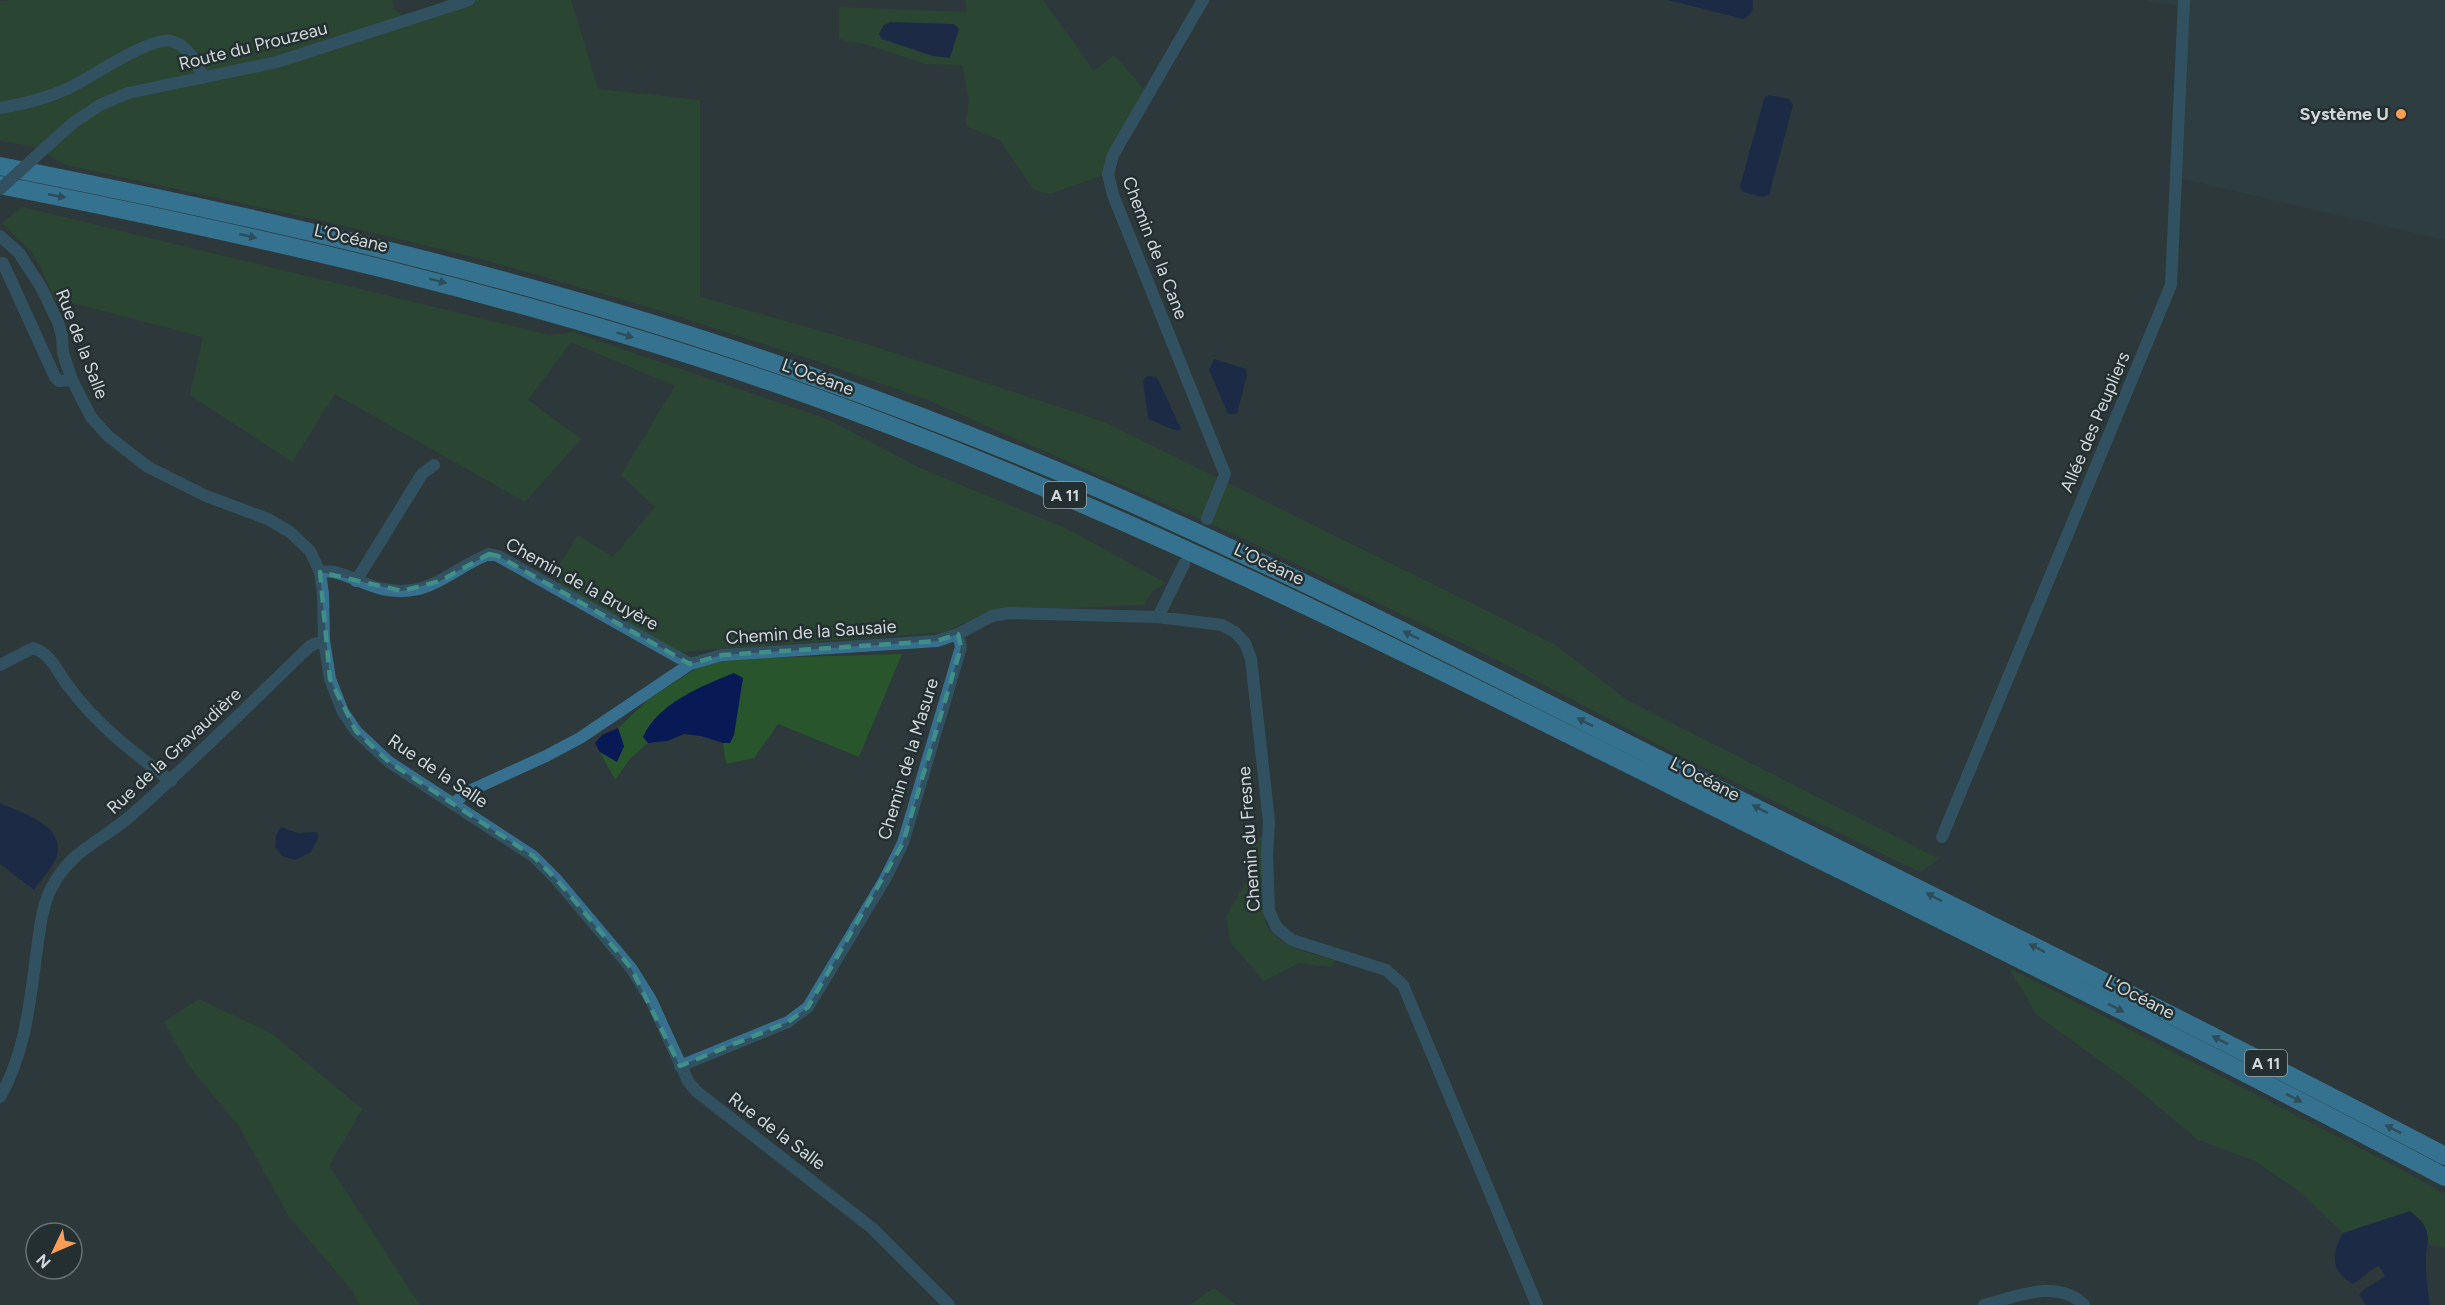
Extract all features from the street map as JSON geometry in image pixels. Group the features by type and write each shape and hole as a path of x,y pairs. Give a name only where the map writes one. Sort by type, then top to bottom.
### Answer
{"highway":[{"name":"L’Océane","path":"0,166 315,231 513,282 628,316 805,374 1011,453 1178,524 1388,624 2193,1026 2445,1156"},
{"name":"L’Océane","path":"0,187 278,242 505,299 736,370 878,420 983,461 1178,545 1388,644 2119,1009 2445,1177"}],"street":[{"name":"Route du Prouzeau","path":"0,187 73,123 100,105 128,93 277,62 469,0"},
{"name":"Chemin de la Cane","path":"1203,0 1113,155 1108,174 1113,195 1225,474 1207,519"},
{"name":"Allée des Peupliers","path":"1942,837 2171,285 2184,0"},
{"path":"0,108 30,104 67,88 153,43 169,40 182,46 192,56 203,78"},
{"name":"Rue de la Salle","path":"0,236 19,253 41,287 58,322 63,354 72,380 91,417 108,436 128,453 175,482 268,519 290,532 310,551 320,572 324,640 333,692 356,731 389,762 532,856 557,880 631,968 651,1000 688,1082 696,1091 873,1228 949,1305"},
{"path":"3,263 55,377 59,381 72,380"},
{"path":"356,581 422,474 434,465"},
{"name":"Chemin de la Bruyère","path":"320,572 333,572 382,589 402,591 440,581 489,554 498,556 690,664"},
{"path":"958,634 992,616 1009,613 1158,618 1184,564"},
{"name":"Chemin du Fresne","path":"1158,618 1222,625 1236,633 1245,643 1251,659 1269,822 1267,854 1269,912 1276,928 1292,940 1386,970 1403,985 1537,1305"},
{"name":"Chemin de la Sausaie","path":"454,804 465,793 580,738 690,664 722,655 937,641 958,634"},
{"name":"Chemin de la Masure","path":"680,1066 788,1022 807,1006 885,879 903,843 961,647 958,634"},
{"name":"Rue de la Gravaudière","path":"0,1097 9,1082 23,1045 43,912 51,888 64,868 83,848 116,830 171,781 310,646 324,640"},
{"path":"0,665 33,648 43,651 69,688 113,736 171,781"},
{"path":"1984,1305 2032,1292 2051,1291 2066,1293 2084,1305"}],"highlighted area":[{"path":"489,554 498,556 690,664 722,655 937,641 958,634 961,647 903,843 808,1007 788,1022 680,1066 631,968 557,880 533,856 389,762 356,731 330,679 320,572 402,591 440,581"}],"shaded area":[{"path":"1668,0 1753,0 1753,6 1752,11 1743,19"},
{"path":"2145,0 2445,0 2445,240 2179,178 2186,7"},
{"path":"890,22 954,24 959,29 950,58 933,56 882,39 879,34 883,26"},
{"path":"1769,95 1789,99 1793,105 1769,195 1762,197 1743,192 1740,186 1764,99"},
{"path":"1214,359 1246,369 1247,375 1237,414 1228,414 1209,370"},
{"path":"1147,376 1156,377 1159,381 1181,429 1177,431 1148,419 1143,381"},
{"path":"734,673 743,678 734,735 730,743 684,734 667,741 648,743 643,737 659,714 670,705 695,690"},
{"path":"618,728 624,746 617,762 600,752 595,743 602,735"},
{"path":"0,803 46,826 57,841 58,850 55,861 34,890 0,864"},
{"path":"281,827 298,833 316,832 319,836 311,852 295,860 282,856 275,847 276,835"},
{"path":"2410,1211 2427,1231 2426,1271 2430,1305 2366,1305 2359,1295 2385,1276 2379,1266 2353,1284 2345,1279 2335,1261 2339,1240 2343,1233"}],"green space":[{"path":"10,0 392,0 393,8 403,16 449,0 571,0 598,89 700,100 700,297 866,344 1102,421 1554,644 1627,700 1939,859 1920,872 1665,748 1497,660 1236,535 928,400 808,358 649,307 478,258 324,221 67,165 32,146 0,141 0,2"},
{"path":"965,0 1043,0 1094,71 1114,55 1152,98 1120,151 1101,176 1050,194 1034,190 1000,140 966,126 969,98 962,65 926,64 868,45 839,39 839,7 967,12"},
{"path":"22,207 549,335 573,332 829,420 920,468 1067,529 1166,583 1152,591 1144,605 989,611 945,632 679,652 560,585 556,570 578,535 613,557 655,507 621,475 675,386 571,342 528,400 581,439 525,502 335,394 292,462 190,395 203,337 62,300 56,302 31,251 2,223"},
{"path":"902,654 859,757 778,724 754,758 726,764 723,743 730,743 743,678 643,736 648,743 630,759 615,780 600,752 617,761 624,746 618,728 649,699 700,666 732,659"},
{"path":"1264,833 1263,898 1269,929 1275,936 1291,946 1335,960 1330,967 1299,963 1264,981 1231,943 1226,917 1247,880 1253,837 1258,839"},
{"path":"2009,968 2445,1194 2445,1248 2429,1245 2424,1223 2410,1211 2343,1233 2299,1191 2254,1160 2198,1140 2128,1081 2037,1015"},
{"path":"199,999 272,1034 362,1109 329,1166 420,1305 359,1305 352,1290 288,1215 240,1128 187,1063 164,1022"},
{"path":"1214,1288 1236,1305 1190,1305"}],"place":[{"name":"Système U","path":"2401,114"}]}
